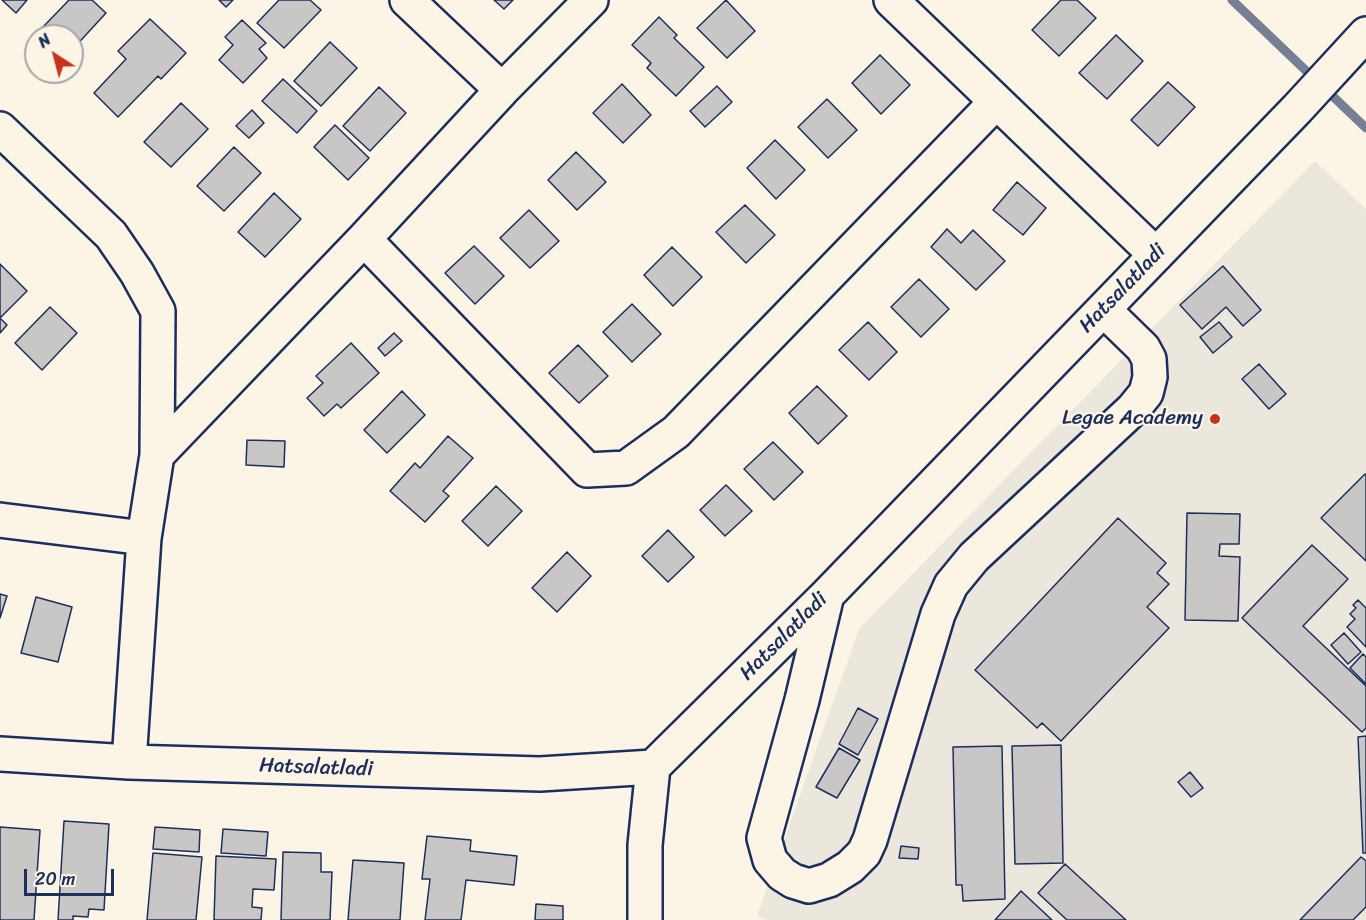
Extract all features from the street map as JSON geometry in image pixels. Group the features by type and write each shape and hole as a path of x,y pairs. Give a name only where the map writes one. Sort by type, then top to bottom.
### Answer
{"street":[{"path":"407,0 502,90"},
{"path":"157,455 502,90 591,0"},
{"path":"891,0 1156,255"},
{"name":"Hatsalatladi","path":"0,754 129,762 540,774 653,767 827,594 1104,310 1366,34"},
{"path":"364,238 587,470 626,468 676,432 996,102"},
{"path":"0,129 111,235 137,273 158,311 157,455 144,538 129,762"},
{"path":"827,594 802,700 764,838 770,860 782,874 793,882 809,886 829,880 850,867 864,852 870,840 938,614 951,585 974,557 1133,409 1146,393 1150,377 1149,359 1143,348 1104,310"},
{"path":"0,520 144,538"},
{"path":"645,920 645,845 653,767"}],"shaded area":[{"name":"Legae Academy","path":"1315,161 1366,209 1366,920 767,920 757,916 859,629"}],"building":[{"path":"2,0 27,0 16,13"},
{"path":"69,0 92,0 106,13 84,37 84,24 46,24"},
{"path":"219,0 233,0 226,7"},
{"path":"279,0 310,0 321,10 284,48 257,23"},
{"path":"494,0 513,0 504,9"},
{"path":"726,0 755,31 727,58 697,28"},
{"path":"1061,0 1077,0 1096,18 1059,56 1032,30"},
{"path":"659,17 677,35 674,38 704,67 676,96 647,68 651,63 632,45"},
{"path":"150,19 186,53 161,79 158,76 118,117 94,93 126,59 118,51"},
{"path":"242,20 266,43 259,49 267,58 243,83 219,60 233,45 225,37"},
{"path":"1116,35 1143,61 1107,99 1079,73"},
{"path":"330,42 357,68 321,106 294,81"},
{"path":"880,55 910,85 881,114 852,83"},
{"path":"283,79 317,111 297,133 262,101"},
{"path":"1168,82 1195,107 1158,146 1131,120"},
{"path":"622,84 651,115 623,143 593,113"},
{"path":"717,86 732,102 705,127 690,111"},
{"path":"379,87 406,113 370,151 343,126"},
{"path":"827,99 857,130 828,158 798,127"},
{"path":"181,103 208,129 171,167 144,142"},
{"path":"252,110 264,123 249,138 236,126"},
{"path":"335,125 369,158 348,180 314,147"},
{"path":"775,140 805,170 776,199 747,168"},
{"path":"234,147 261,173 224,211 197,186"},
{"path":"576,152 606,182 577,210 548,180"},
{"path":"1017,182 1046,208 1023,235 993,210"},
{"path":"274,193 301,219 265,257 238,232"},
{"path":"745,205 775,235 746,263 716,232"},
{"path":"529,210 559,241 530,268 500,238"},
{"path":"947,229 961,243 973,230 1005,261 976,290 931,247"},
{"path":"474,246 504,276 475,304 445,273"},
{"path":"672,247 702,277 673,306 644,275"},
{"path":"0,264 27,291 0,318"},
{"path":"1223,266 1261,310 1243,326 1226,307 1202,329 1180,305"},
{"path":"919,279 949,309 921,337 891,307"},
{"path":"632,304 661,334 632,362 603,332"},
{"path":"50,307 77,333 42,370 15,343"},
{"path":"0,318 7,325 0,333"},
{"path":"868,322 897,352 869,380 839,350"},
{"path":"1219,322 1232,337 1213,353 1200,337"},
{"path":"394,333 402,341 385,356 378,348"},
{"path":"351,343 379,373 341,408 337,404 324,416 307,398 323,383 316,376"},
{"path":"578,345 608,376 579,403 549,373"},
{"path":"1259,364 1286,394 1269,409 1242,379"},
{"path":"817,386 847,416 818,444 789,413"},
{"path":"402,391 425,415 387,453 364,430"},
{"path":"448,436 473,458 443,491 449,496 425,522 390,491 415,463 420,468"},
{"path":"247,440 285,441 284,467 246,465"},
{"path":"773,442 803,472 774,500 744,469"},
{"path":"1366,475 1366,561 1321,518"},
{"path":"726,485 752,511 725,536 700,510"},
{"path":"496,486 522,511 488,546 462,521"},
{"path":"1187,513 1240,514 1239,544 1220,544 1219,556 1240,557 1238,621 1185,620"},
{"path":"1118,518 1166,563 1157,573 1169,584 1147,607 1169,628 1061,741 1042,723 1037,728 975,670"},
{"path":"668,530 694,557 668,582 642,556"},
{"path":"1312,545 1348,579 1303,626 1366,686 1366,728 1362,732 1242,618"},
{"path":"567,552 591,576 557,612 532,588"},
{"path":"0,594 7,596 0,618"},
{"path":"36,597 72,607 58,662 21,653"},
{"path":"1358,600 1366,608 1366,647 1347,627 1355,619 1350,614 1356,608 1353,605"},
{"path":"1344,633 1361,652 1348,664 1331,645"},
{"path":"1363,654 1366,657 1366,684 1350,668"},
{"path":"858,708 878,719 858,755 839,744"},
{"path":"1366,736 1366,853 1363,853 1358,737"},
{"path":"1061,745 1063,863 1015,864 1012,746"},
{"path":"1002,746 1005,899 963,901 962,885 956,885 953,747"},
{"path":"839,748 860,760 837,798 816,787"},
{"path":"1190,772 1203,788 1191,797 1178,782"},
{"path":"64,821 109,824 104,910 89,909 88,917 73,916 73,920 58,920"},
{"path":"0,827 40,830 34,920 0,920"},
{"path":"155,827 200,830 199,852 153,849"},
{"path":"223,829 268,832 266,856 221,853"},
{"path":"427,836 471,840 470,851 517,856 514,885 466,880 461,920 425,920 430,879 422,879"},
{"path":"901,846 919,848 918,859 899,858"},
{"path":"283,852 321,853 321,872 332,872 330,920 281,920"},
{"path":"153,853 202,857 196,920 147,920"},
{"path":"216,856 276,859 274,890 253,889 252,907 262,908 261,920 214,920"},
{"path":"1361,857 1366,861 1366,907 1353,920 1300,920"},
{"path":"353,860 404,863 400,920 348,920"},
{"path":"1065,864 1126,920 1067,920 1038,893"},
{"path":"1021,891 1052,920 995,920"},
{"path":"536,904 563,906 563,920 535,920"}],"waterway":[{"path":"1232,0 1366,128"}],"place":[{"name":"Legae Academy","path":"1215,419"}]}
